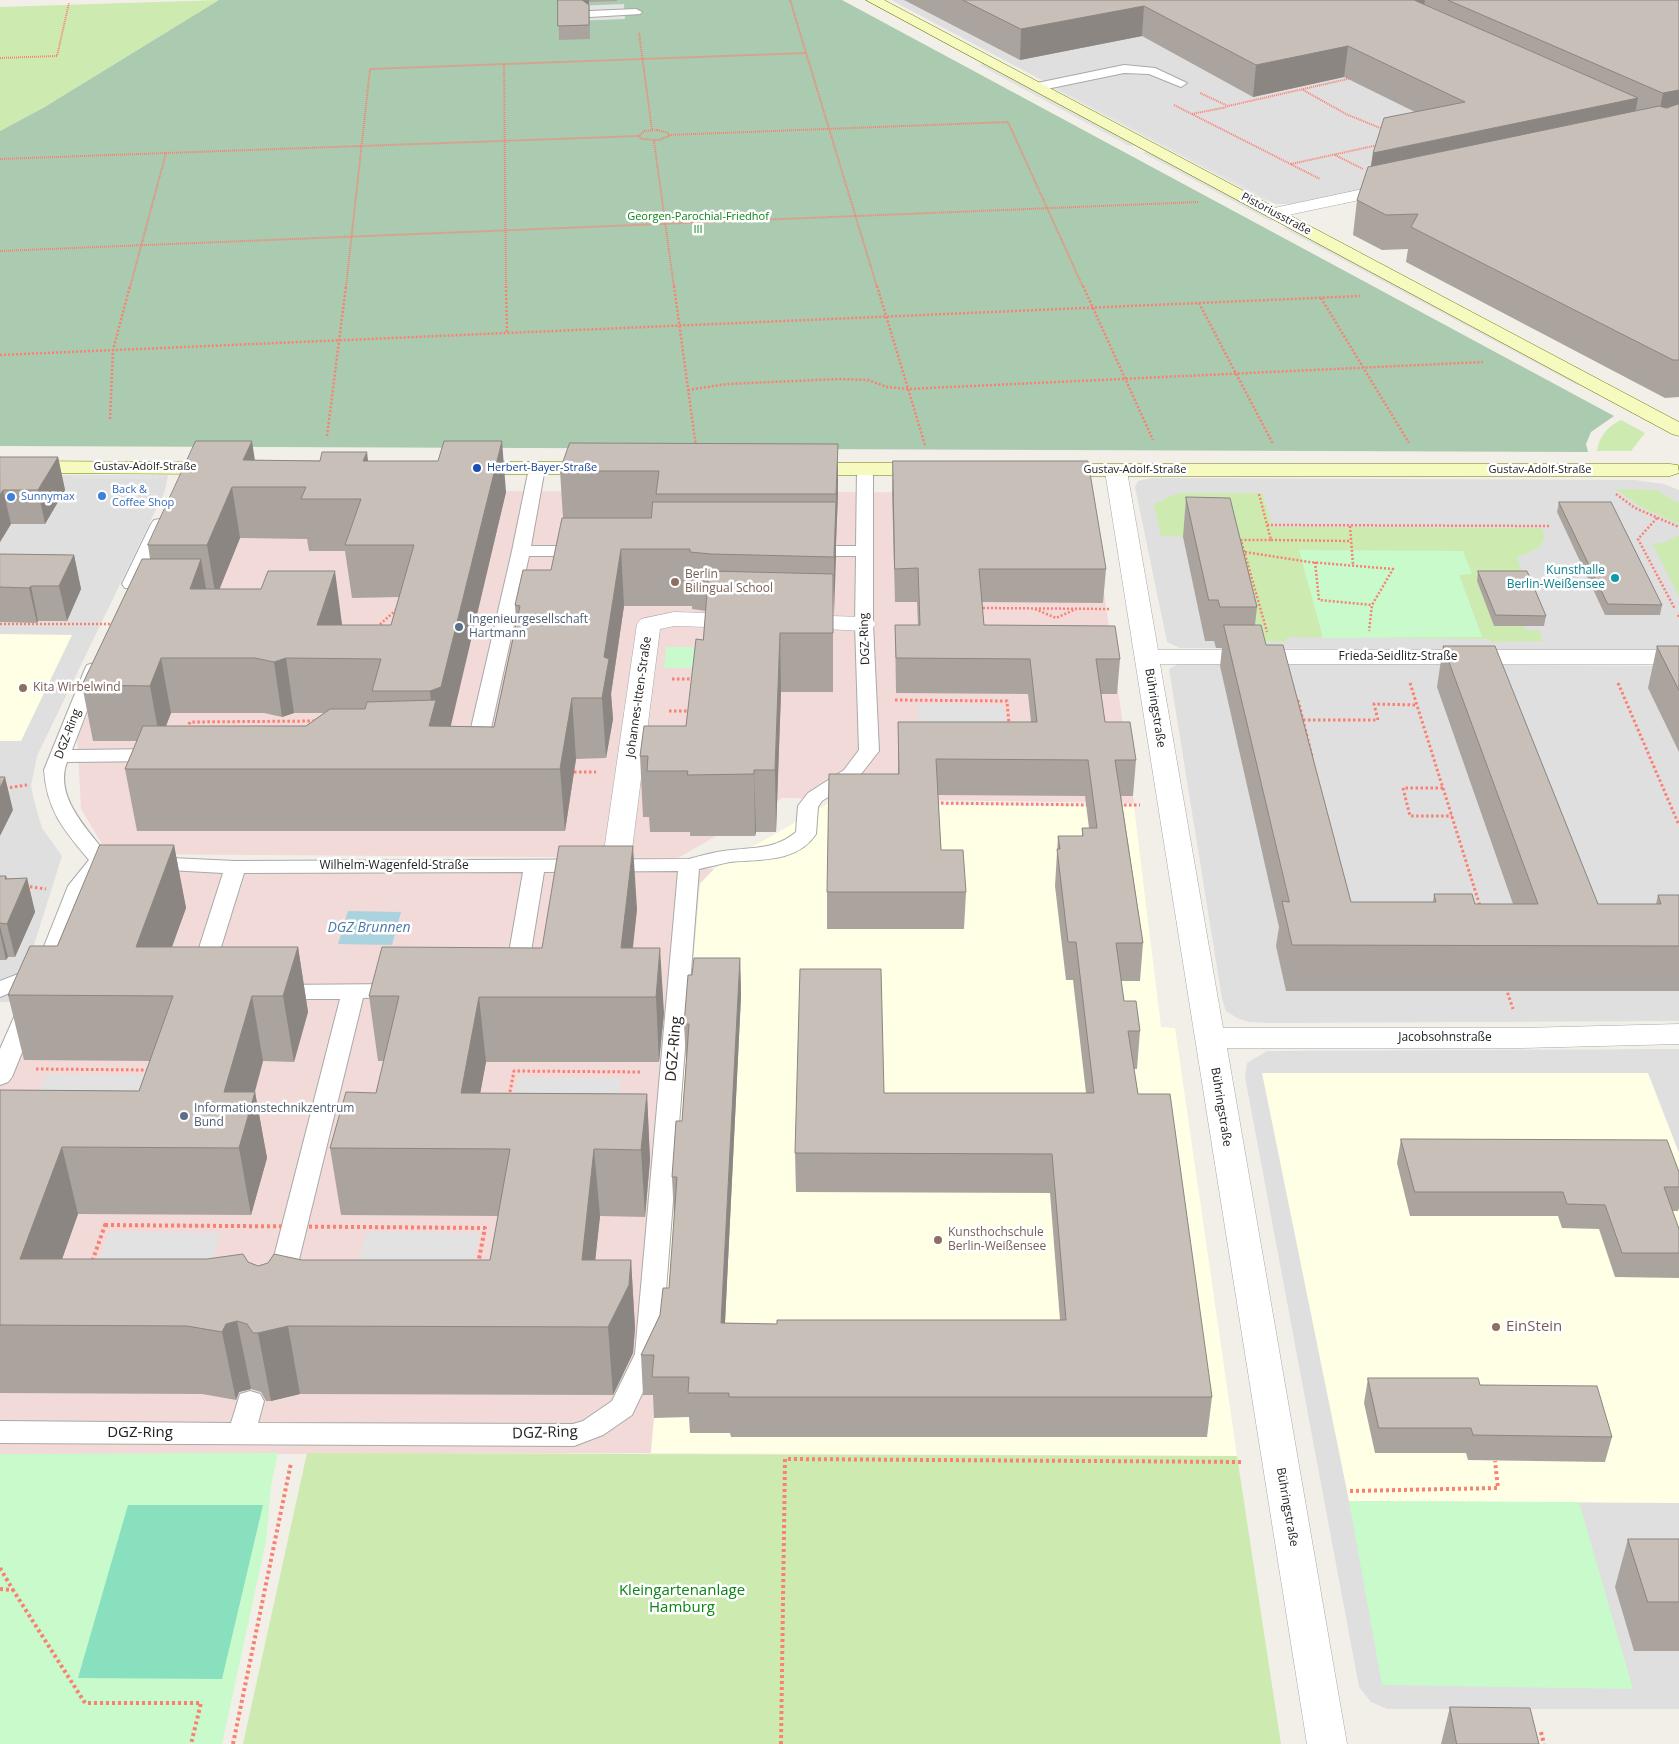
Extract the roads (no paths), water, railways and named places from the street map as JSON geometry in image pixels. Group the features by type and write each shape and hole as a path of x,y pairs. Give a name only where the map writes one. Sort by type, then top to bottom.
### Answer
{"street":[{"name":"Pistoriusstraße","path":"873,0 1679,430"},
{"path":"1274,213 1417,182"},
{"path":"1675,474 1667,460 1670,448 1679,441"},
{"name":"Gustav-Adolf-Straße","path":"0,467 243,468"},
{"path":"448,468 615,468"},
{"path":"781,469 949,470"},
{"name":"Gustav-Adolf-Straße","path":"1034,470 1675,474"},
{"name":"Bühringstraße","path":"1116,470 1327,1744"},
{"name":"Johannes-Itten-Straße","path":"616,865 649,624 674,619 864,624"},
{"name":"Frieda-Seidlitz-Straße","path":"1146,657 1679,657"},
{"name":"Jacobsohnstraße","path":"1210,1038 1522,1038 1679,1034"}],"lane":[{"path":"590,14 636,12"},
{"path":"1037,87 1124,69 1151,71 1181,84"},
{"path":"177,488 187,468"},
{"path":"447,751 470,743 481,728 521,551 537,468"},
{"name":"DGZ-Ring","path":"0,1432 574,1434 593,1428 622,1408 648,1354 689,865 729,856 778,853 795,845 806,834 808,806 814,797 851,774 869,751 864,624 864,469"},
{"path":"112,624 166,510"},
{"path":"796,550 864,550"},
{"path":"521,551 600,551"},
{"name":"DGZ-Ring","path":"101,651 54,770 55,784 67,820 116,861"},
{"path":"59,756 177,755"},
{"path":"2,1073 79,886 116,861"},
{"name":"Wilhelm-Wagenfeld-Straße","path":"116,861 235,867 689,865"},
{"path":"499,987 516,978 535,865"},
{"path":"215,986 201,972 235,867"},
{"path":"0,990 18,981 41,981"},
{"path":"275,1305 353,991"},
{"path":"254,992 422,991"},
{"path":"242,1434 250,1400"}],"water":[{"name":"DGZ Brunnen","path":"348,911 401,912 392,945 338,944"}],"place":[{"name":"Herbert-Bayer-Straße","path":"477,468"},
{"name":"Back & Coffee Shop","path":"102,496"},
{"name":"Sunnymax","path":"11,497"},
{"name":"Kunsthalle Berlin-Weißensee","path":"1615,578"},
{"name":"Berlin Bilingual School","path":"675,582"},
{"name":"Ingenieurgesellschaft Hartmann","path":"459,627"},
{"name":"Kita Wirbelwind","path":"23,688"},
{"name":"Informationstechnikzentrum Bund","path":"184,1116"},
{"name":"Kunsthochschule Berlin-Weißensee","path":"938,1240"},
{"name":"EinStein","path":"1496,1327"}],"park label":[{"name":"Georgen-Parochial-Friedhof III","path":"698,223"},
{"name":"Kleingartenanlage Hamburg","path":"682,1600"}]}
